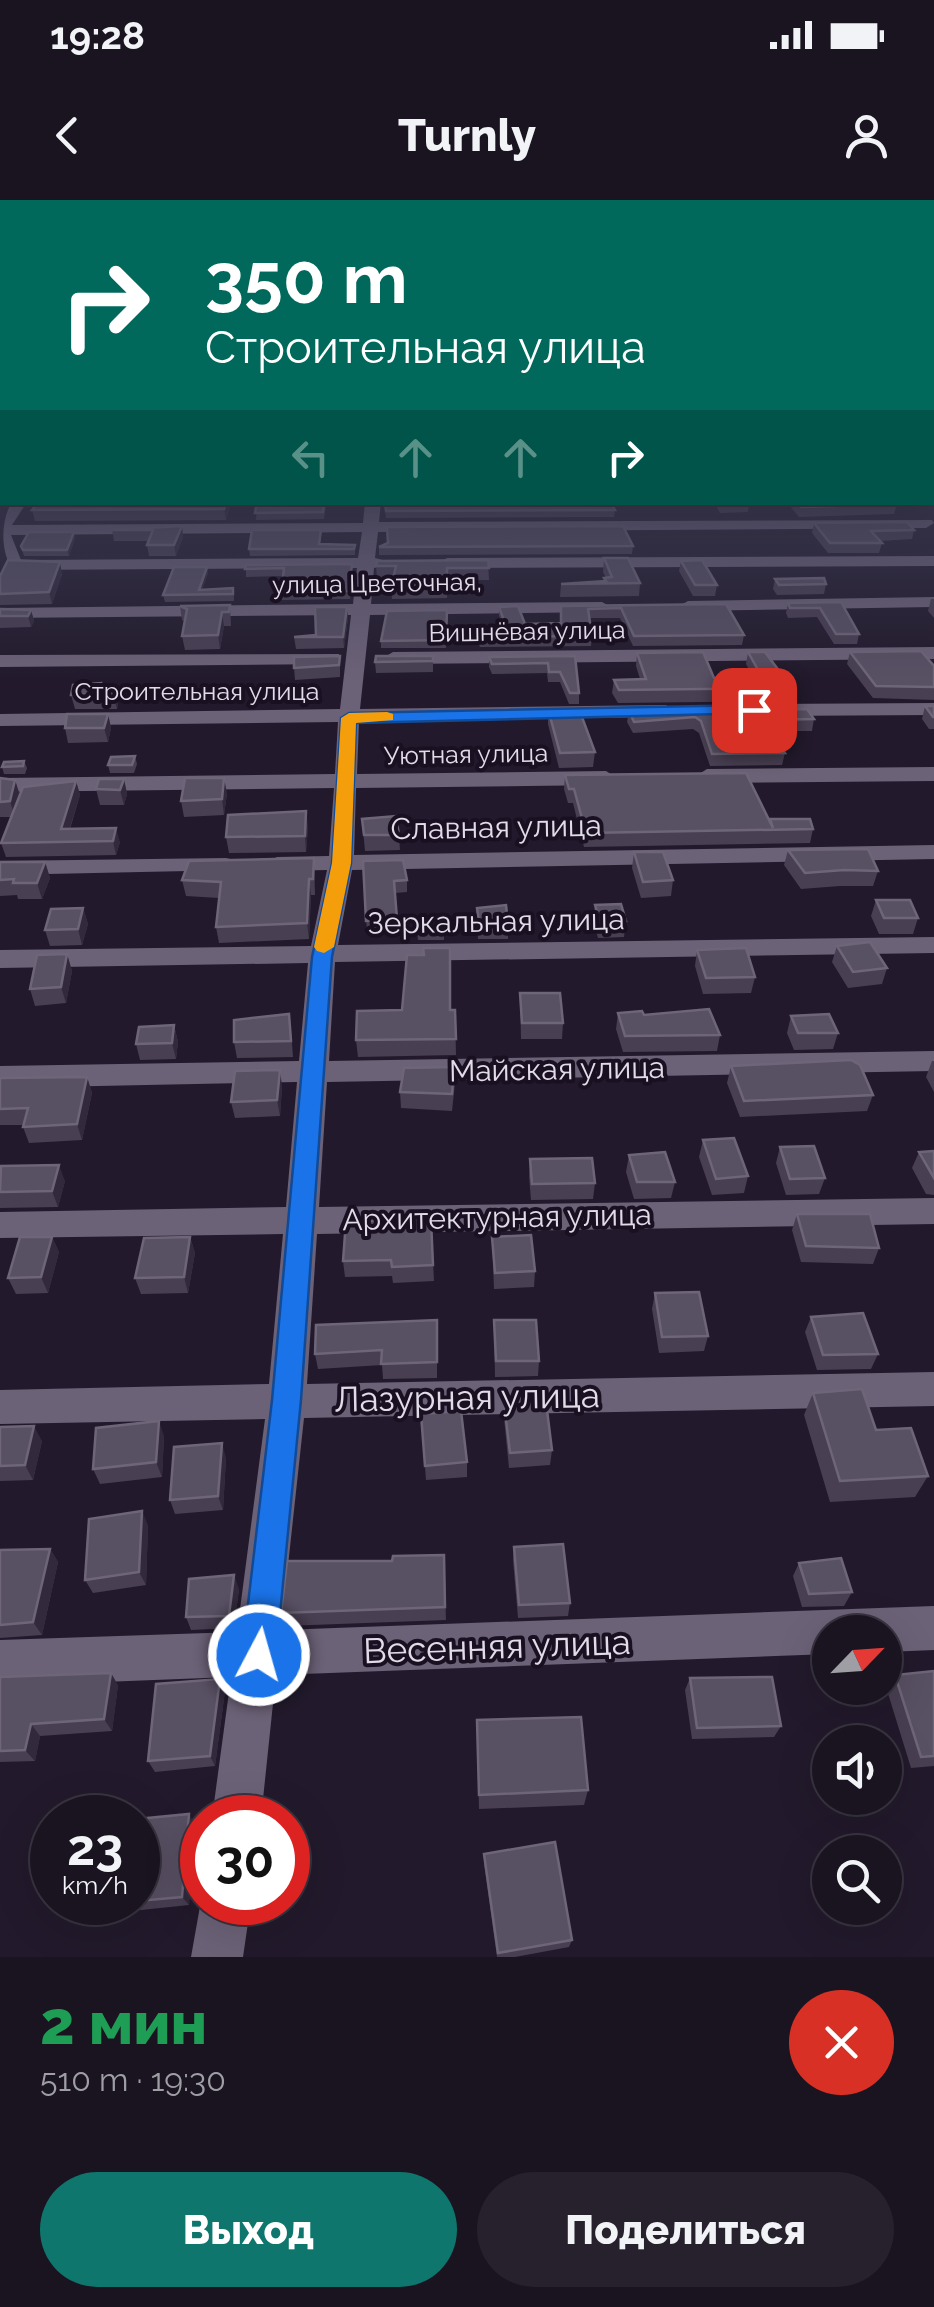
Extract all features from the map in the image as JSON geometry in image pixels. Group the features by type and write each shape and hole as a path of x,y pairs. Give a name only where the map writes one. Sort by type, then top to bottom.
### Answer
{"street":[{"path":"302,517 0,530 6,552 15,565 404,563"},
{"path":"239,1795 259,1655 286,1400 322,957 341,863 349,718 371,517"},
{"path":"556,517 926,523"},
{"path":"922,517 934,539"},
{"path":"424,563 934,561"},
{"path":"660,606 934,602"},
{"name":"улица Цветочная,","path":"0,613 621,606"},
{"name":"Вишнёвая улица","path":"0,662 934,652"},
{"path":"740,710 934,709"},
{"name":"Строительная улица","path":"0,720 349,718 682,710"},
{"path":"676,776 934,774"},
{"name":"Уютная улица","path":"0,785 346,784 637,777"},
{"name":"Славная улица","path":"0,868 934,852"},
{"name":"Зеркальная улица","path":"0,959 934,945"},
{"name":"Майская улица","path":"0,1077 934,1061"},
{"name":"Архитектурная улица","path":"0,1225 934,1210"},
{"name":"Лазурная улица","path":"0,1406 934,1389"},
{"name":"Весенняя улица","path":"0,1662 934,1628"},
{"path":"217,1957 221,1925"}],"building":[{"path":"907,522 914,530 871,531 882,543 830,543 814,523"},
{"path":"182,526 174,545 147,545 153,530 112,530"},
{"path":"623,526 633,546 379,547 388,543 387,527"},
{"path":"252,530 321,530 319,544 355,545 354,549 249,549"},
{"path":"29,532 74,532 67,550 23,550 21,546"},
{"path":"604,558 628,558 640,583 561,584 606,581 604,578 612,577"},
{"path":"8,560 60,562 49,592 0,594 0,576"},
{"path":"488,560 489,568 447,568 447,586 391,587 396,566 376,566 377,561"},
{"path":"702,560 717,585 695,585 681,561"},
{"path":"352,564 349,591 281,592 284,568 245,569 246,565"},
{"path":"174,567 207,567 199,590 233,588 233,594 163,595"},
{"path":"824,578 826,584 779,585 775,579"},
{"path":"841,602 859,634 836,634 820,608 790,608 788,603"},
{"path":"726,604 744,635 634,636 621,608 588,609 592,636 480,637 477,630 507,629 499,607 518,606 525,624 561,623 561,606"},
{"path":"230,605 229,612 222,612 218,635 182,636 187,609 180,606"},
{"path":"315,607 347,607 343,637 294,637 316,635"},
{"path":"0,609 31,610 28,616 0,616"},
{"path":"447,610 446,640 381,641 387,611"},
{"path":"921,651 934,666 934,687 876,686 850,652"},
{"path":"703,652 714,678 762,677 748,652 765,652 792,688 619,690 614,680 646,679 637,653"},
{"path":"340,656 339,665 294,668 294,657"},
{"path":"376,656 433,656 433,661 375,662"},
{"path":"575,656 579,693 570,693 560,672 549,672 548,663 492,664 489,657"},
{"path":"101,683 100,689 115,689 113,694 71,695 73,685"},
{"path":"548,709 579,709 595,752 560,753"},
{"path":"807,709 814,719 766,720 785,753 712,754 701,721 695,717 634,722 629,711"},
{"path":"67,714 108,714 104,728 65,728"},
{"path":"135,756 132,765 108,765 111,757"},
{"path":"24,761 23,766 2,767 4,762"},
{"path":"746,773 773,828 770,819 810,819 813,829 586,833 574,789 569,789 565,775"},
{"path":"0,778 15,780 10,801 0,802"},
{"path":"185,778 224,778 222,799 181,801"},
{"path":"99,779 124,779 120,790 96,789"},
{"path":"76,781 61,829 116,828 113,841 1,843 23,787"},
{"path":"306,811 305,836 226,837 228,815"},
{"path":"396,816 399,835 364,835 362,819"},
{"path":"868,849 878,871 805,873 788,850"},
{"path":"634,852 663,852 673,880 643,882"},
{"path":"314,858 307,923 216,927 221,882 182,880 189,861"},
{"path":"403,860 407,880 394,881 397,919 366,921 363,861"},
{"path":"0,862 45,862 37,883 13,883 14,879 0,880"},
{"path":"876,900 910,900 918,918 884,918"},
{"path":"621,904 626,921 600,922 595,905"},
{"path":"506,905 508,923 479,923 477,908"},
{"path":"83,908 78,929 45,930 51,909"},
{"path":"441,919 444,932 418,932 416,922"},
{"path":"870,942 887,968 853,972 837,946"},
{"path":"423,948 450,948 450,1010 455,1010 456,1039 356,1040 357,1011 402,1010 407,955 424,955"},
{"path":"746,948 755,977 706,978 697,950"},
{"path":"67,954 61,987 30,989 37,955"},
{"path":"520,993 560,993 563,1023 522,1023"},
{"path":"709,1009 720,1035 625,1036 618,1013 642,1011 644,1015"},
{"path":"289,1014 291,1041 234,1042 234,1020"},
{"path":"829,1014 838,1033 798,1033 791,1016"},
{"path":"174,1025 172,1043 136,1044 139,1027"},
{"path":"851,1060 860,1065 873,1095 744,1101 731,1066"},
{"path":"454,1067 452,1094 400,1092 404,1068"},
{"path":"280,1070 277,1100 231,1102 235,1071"},
{"path":"87,1077 77,1124 23,1127 28,1108 0,1109 0,1078"},
{"path":"734,1138 748,1176 716,1179 703,1140"},
{"path":"814,1146 825,1178 790,1179 780,1147"},
{"path":"934,1151 934,1178 919,1152"},
{"path":"665,1152 675,1182 637,1182 629,1155"},
{"path":"592,1158 595,1183 532,1184 530,1159"},
{"path":"59,1165 52,1191 0,1192 1,1166"},
{"path":"797,1214 870,1214 879,1248 806,1246"},
{"path":"431,1220 433,1265 392,1267 391,1260 343,1261 346,1221"},
{"path":"531,1235 535,1271 495,1273 492,1237"},
{"path":"20,1237 52,1237 41,1277 8,1278"},
{"path":"190,1237 184,1277 135,1278 144,1238"},
{"path":"699,1292 708,1336 662,1337 655,1293"},
{"path":"863,1313 878,1354 823,1355 811,1317"},
{"path":"437,1320 437,1362 381,1364 382,1350 315,1354 316,1325"},
{"path":"494,1320 536,1320 539,1361 496,1361"},
{"path":"862,1389 876,1430 911,1428 928,1476 840,1481 813,1393"},
{"path":"546,1402 552,1450 510,1453 504,1403"},
{"path":"461,1411 467,1462 425,1466 421,1414"},
{"path":"159,1421 156,1462 93,1469 96,1428"},
{"path":"34,1426 25,1465 0,1466 0,1427"},
{"path":"222,1443 218,1496 170,1500 174,1447"},
{"path":"142,1511 139,1572 85,1580 89,1519"},
{"path":"563,1544 570,1603 519,1605 514,1547"},
{"path":"50,1549 33,1622 0,1625 0,1550"},
{"path":"444,1555 445,1607 281,1613 287,1561 392,1561 393,1556"},
{"path":"841,1558 852,1592 809,1594 799,1563"},
{"path":"234,1575 229,1616 186,1617 189,1579"},
{"path":"934,1671 934,1756 921,1757 902,1697 902,1674"},
{"path":"111,1673 104,1719 31,1724 25,1750 0,1751 0,1677"},
{"path":"772,1677 781,1726 697,1728 690,1678"},
{"path":"220,1679 210,1756 148,1761 156,1684"},
{"path":"581,1717 588,1790 479,1795 477,1720"},
{"path":"180,1815 180,1897 160,1899 160,1817"},
{"path":"555,1842 572,1940 498,1953 484,1854"}],"slow traffic":[{"path":"324,947 341,863 349,718 387,717"}],"route":[{"path":"259,1655 286,1400 322,957 341,863 349,718 754,710"}]}
